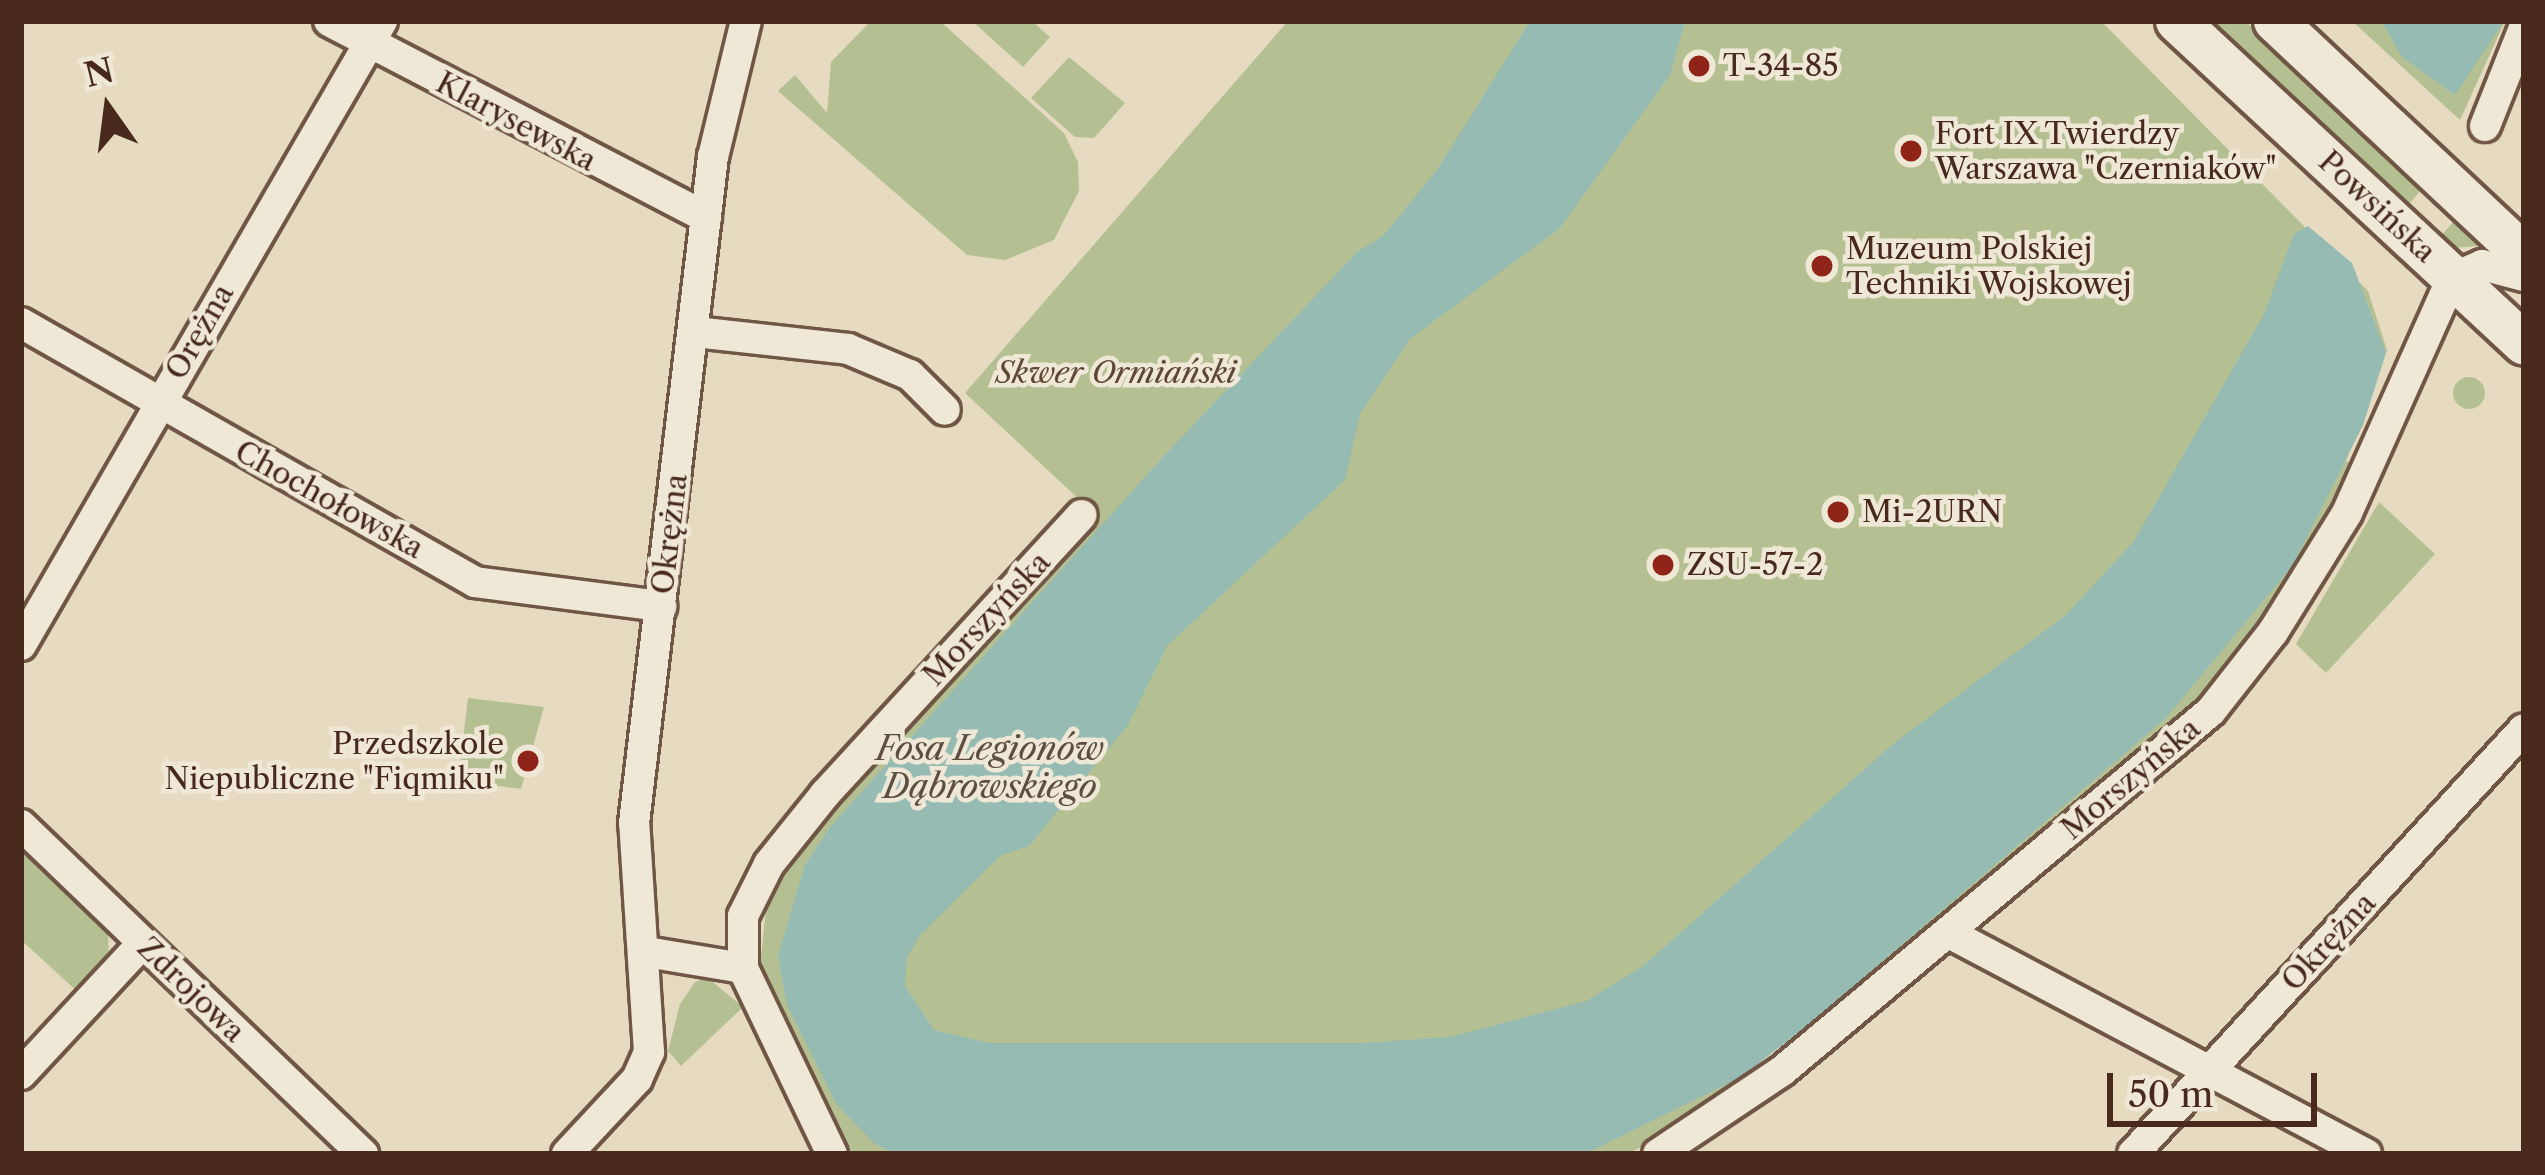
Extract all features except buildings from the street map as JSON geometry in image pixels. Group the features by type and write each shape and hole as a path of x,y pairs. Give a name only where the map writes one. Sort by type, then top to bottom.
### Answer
{"main road":[{"name":"Powsińska","path":"2176,21 2524,344"},
{"path":"2275,21 2524,254"}],"street":[{"name":"Klarysewska","path":"328,21 376,32 706,218"},
{"name":"Okrężna","path":"567,1154 637,1079 650,1052 634,823 724,88 746,21"},
{"path":"2485,126 2524,28"},
{"name":"Orężna","path":"21,645 376,32"},
{"path":"2452,278 2482,265 2524,276"},
{"name":"Morszyńska","path":"1658,1154 1782,1071 2211,711 2247,670 2347,513 2452,278"},
{"name":"Chochołowska","path":"21,323 476,582 661,606"},
{"path":"695,332 848,349 910,375 945,410"},
{"name":"Morszyńska","path":"832,1154 743,968 743,916 769,864 1082,514"},
{"name":"Okrężna","path":"2133,1154 2215,1074 2524,729"},
{"name":"Zdrojowa","path":"21,825 363,1154"},
{"path":"1949,933 2366,1154"},
{"path":"21,1074 142,944"},
{"path":"646,952 743,968"}],"green space":[{"path":"871,21 940,21 1064,133 1078,162 1079,191 1054,240 1005,260 967,255 778,91 795,75 827,113 831,62"},
{"path":"972,21 1032,21 1050,37 1023,67"},
{"name":"Skwer Ormiański","path":"1288,21 2101,21 2368,291 2387,350 2346,461 2356,467 2271,618 2199,709 1669,1134 1626,1154 853,1154 833,1130 760,966 768,890 782,865 1099,518 965,393"},
{"path":"2210,21 2245,21 2423,188 2407,206"},
{"path":"2352,21 2505,21 2460,120"},
{"path":"1069,57 1125,103 1094,138 1075,137 1031,98"},
{"path":"2455,220 2477,246 2453,248 2441,236"},
{"path":"2469,377 2481,381 2485,393 2481,405 2469,409 2457,405 2453,393 2457,381"},
{"path":"2379,502 2435,554 2326,673 2296,644"},
{"path":"468,698 544,707 521,789 458,780"},
{"path":"21,846 108,933 109,959 79,993 21,940"},
{"path":"708,978 743,1007 681,1066 668,1051 680,1004 695,982"}],"water":[{"name":"Fosa Legionów Dąbrowskiego","path":"1530,21 1685,21 1670,75 1560,228 1410,339 1360,414 1345,480 1167,646 1128,725 1029,846 1000,856 920,935 907,958 905,986 934,1030 989,1043 1362,1043 1450,1037 1586,1001 1642,967 1894,743 2066,615 2134,541 2264,314 2294,234 2308,226 2352,263 2386,353 2363,425 2293,565 2166,718 1807,1026 1741,1077 1585,1154 894,1154 874,1143 837,1105 787,1005 778,956 805,865 830,827 1163,457 1358,251 1383,236 1437,170"},
{"path":"2382,21 2504,21 2455,95 2401,56"}],"place":[{"name":"T-34-85","path":"1699,66"},
{"name":"Fort IX Twierdzy Warszawa \"Czerniaków\"","path":"1911,151"},
{"name":"Muzeum Polskiej Techniki Wojskowej","path":"1822,266"},
{"name":"Mi-2URN","path":"1838,512"},
{"name":"ZSU-57-2","path":"1663,565"},
{"name":"Przedszkole Niepubliczne \"Fiqmiku\"","path":"528,761"}]}
